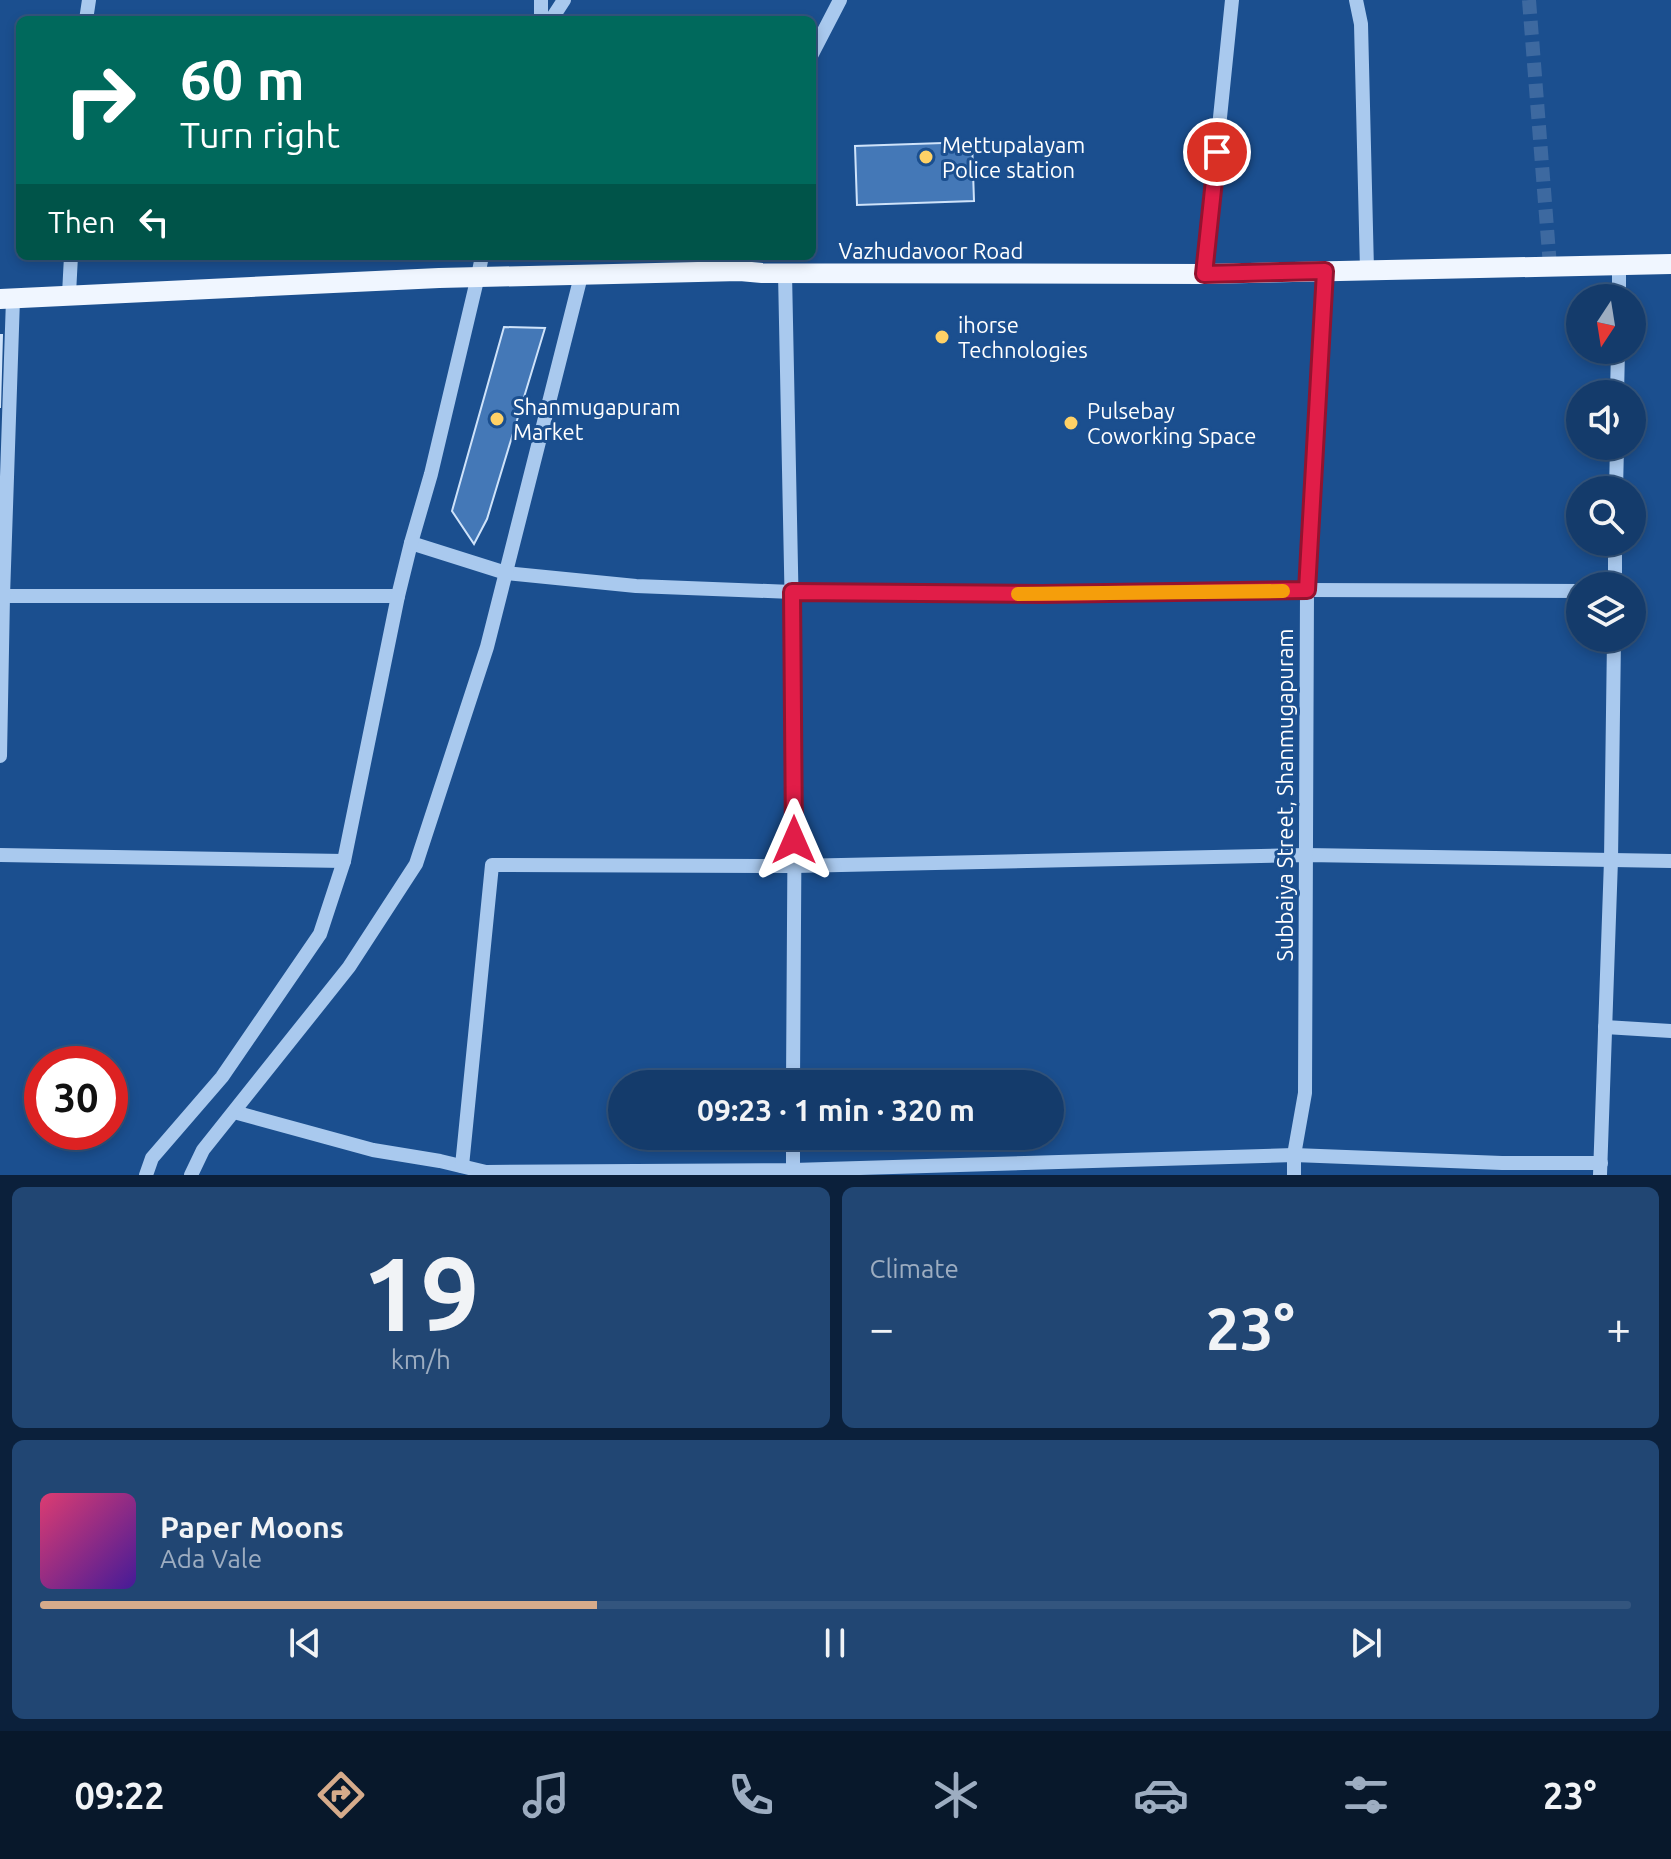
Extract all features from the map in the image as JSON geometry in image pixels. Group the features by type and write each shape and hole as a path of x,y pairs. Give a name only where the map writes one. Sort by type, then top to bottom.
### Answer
{"main road":[{"name":"Vazhudavoor Road","path":"6,299 480,266 581,276 741,264 762,273 1204,274 1671,264"}],"street":[{"path":"816,46 840,0"},
{"path":"1204,274 1232,0"},
{"path":"1356,0 1361,24 1367,270"},
{"path":"69,294 71,260"},
{"path":"1619,264 1619,284"},
{"path":"146,1175 152,1158 222,1077 320,934 344,861 398,596 431,474 480,266"},
{"name":"Subbaiya Street, Shanmugapuram","path":"1294,1175 1294,1155 1305,1093 1307,590 1325,271"},
{"path":"785,273 795,764 793,1070"},
{"path":"191,1175 203,1150 349,967 416,864 487,647 581,276"},
{"path":"0,756 6,299"},
{"path":"411,543 506,573 636,586 792,592 1042,594 1307,590 1566,591"},
{"path":"3,596 398,596"},
{"path":"234,1112 373,1150 486,1173 793,1173 1294,1155 1601,1169 1614,652"},
{"path":"0,855 344,861"},
{"path":"462,1166 492,865 794,866 1306,855 1671,861"},
{"path":"1605,1027 1671,1031"},
{"path":"793,1150 793,1173"}],"building":[{"path":"972,142 974,201 857,205 855,146"},
{"name":"Shanmugapuram Market","path":"504,327 545,328 487,519 474,544 452,511"},
{"path":"0,335 2,335 0,408"}],"tunnel":[{"path":"1529,0 1550,266"}],"slow traffic":[{"path":"1018,594 1283,591"}],"place":[{"name":"Mettupalayam Police station","path":"926,157"},
{"name":"ihorse Technologies","path":"942,337"},
{"name":"Shanmugapuram Market","path":"497,419"},
{"name":"Pulsebay Coworking Space","path":"1071,423"}],"route":[{"path":"794,840 792,592 1042,594 1307,590 1325,271 1204,274 1217,152"}]}
